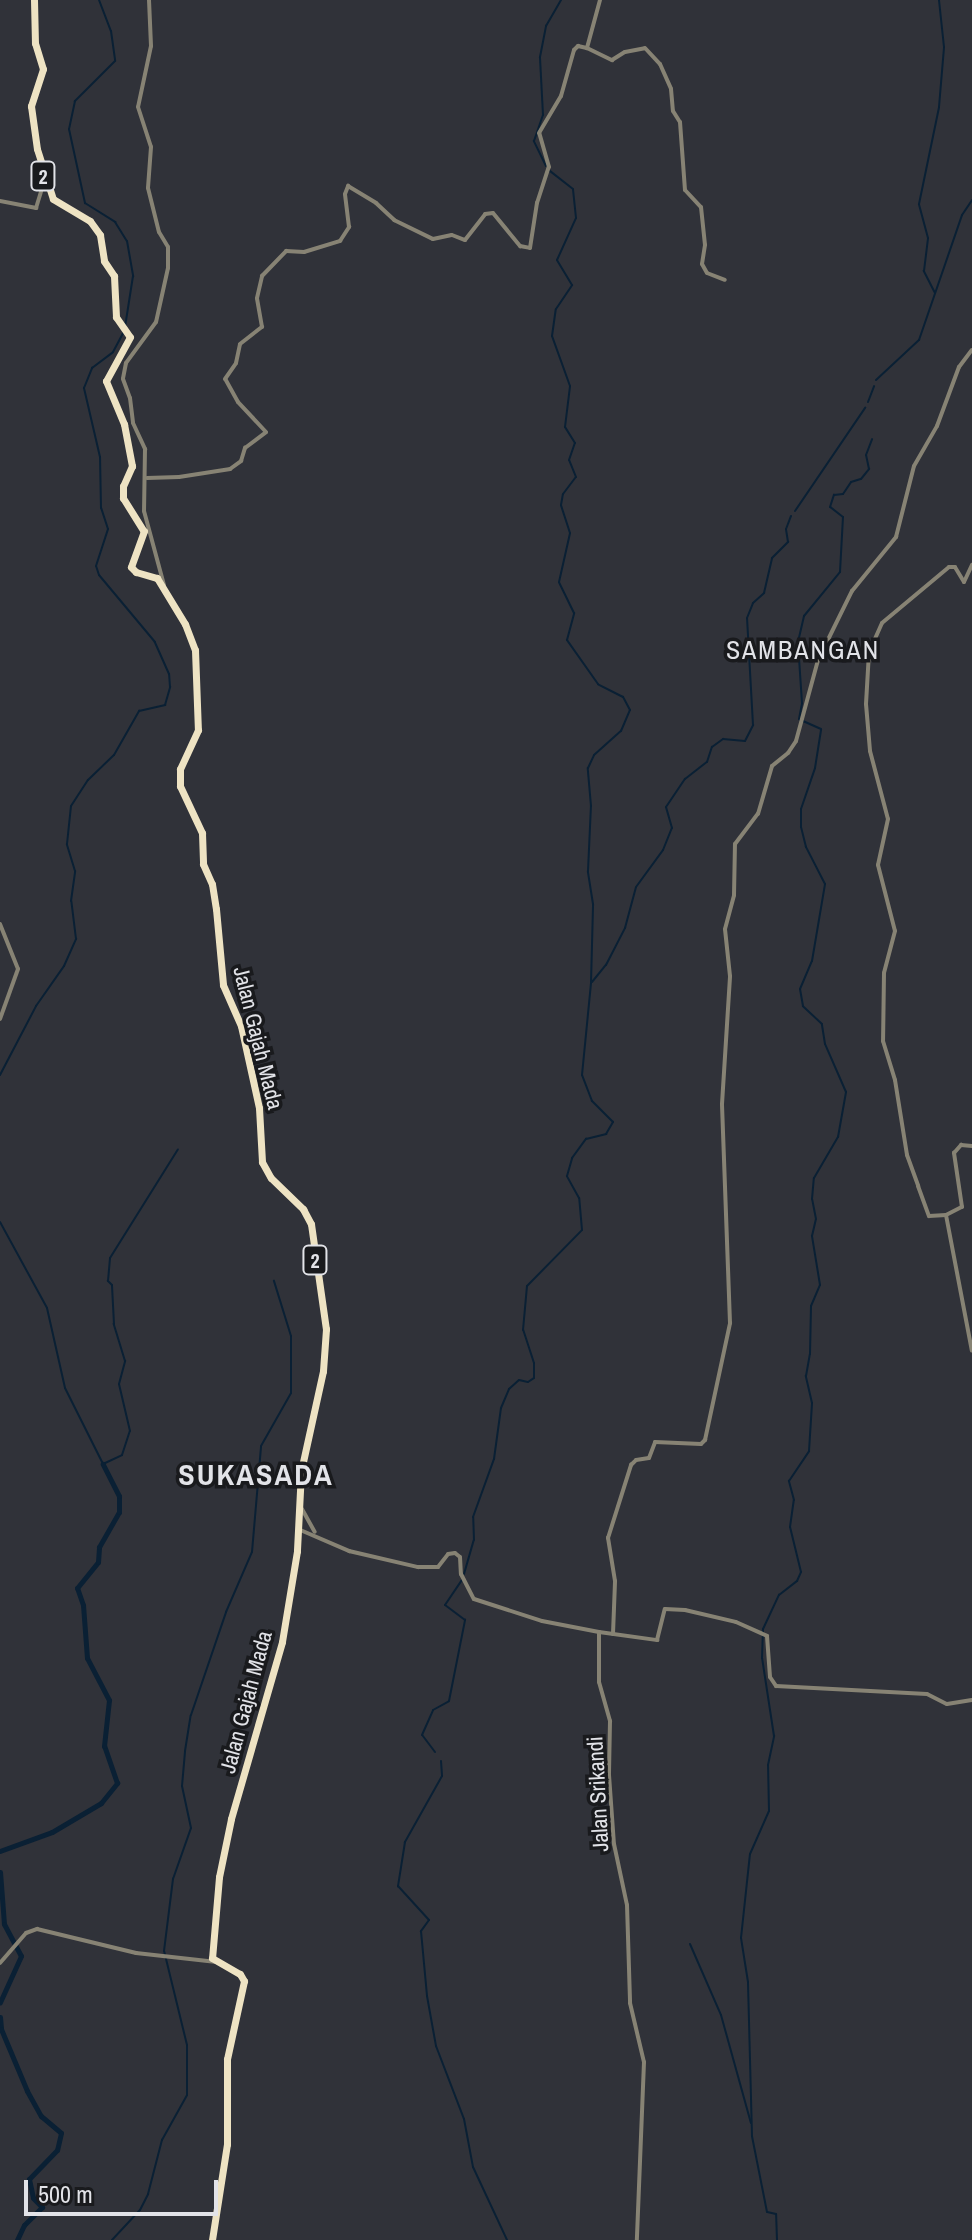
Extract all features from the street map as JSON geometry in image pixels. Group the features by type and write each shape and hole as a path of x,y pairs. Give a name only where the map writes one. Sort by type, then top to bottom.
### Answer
{"highway":[{"name":"2","path":"34,0 35,43 43,69 31,106 44,181"},
{"name":"Jalan Gajah Mada","path":"44,181 55,201 90,221 100,235 104,261 114,276 116,317 129,340 106,381 124,424 132,466 122,494 144,531 131,567 136,572 157,578 192,640 198,679 198,734 179,775 185,798 202,833 203,864 212,884 216,909 223,985 238,1016 261,1116 262,1164 307,1215 320,1277 326,1341 301,1471 302,1516 279,1657 221,1861 212,1960"},
{"path":"212,1960 240,1974 244,1981 227,2059 227,2144 212,2240"}],"street":[{"path":"149,0 151,46 139,110 151,147 149,190 159,232 168,247 168,268 155,325 126,363 123,373 132,420 145,449 147,478 143,499 147,528 175,609"},
{"path":"587,48 600,0"},
{"path":"147,478 179,477 230,469 241,461 244,450 266,432 238,402 225,379 236,363 239,345 262,327 257,298 262,276 286,251 304,252 342,240 349,227 345,196 348,186 359,190 394,220 435,239 452,235 465,240 485,214 494,213 503,229 527,249 532,244 548,169 539,133 561,96 574,50 578,46 612,60 645,48 660,64 671,89 673,111 680,122 685,190 701,204 703,268 725,280"},
{"path":"0,201 36,208 44,181"},
{"path":"613,1634 615,1573 608,1538 631,1465 636,1460 649,1458 655,1442 703,1443 718,1389 732,1308 722,1104 730,976 725,922 734,895 735,844 758,814 772,766 791,749 822,649 854,586 882,558 896,537 914,466 937,426 959,367 972,350"},
{"path":"972,565 965,581 955,567 949,567 886,618 870,647 866,704 870,751 888,819 878,865 895,931 884,973 886,1003 882,1037 894,1077 898,1112 906,1133 907,1155 929,1216 946,1215 962,1207 954,1153 964,1144 972,1146"},
{"path":"0,924 18,969 0,1019"},
{"path":"946,1215 972,1351"},
{"path":"302,1516 317,1534"},
{"path":"298,1529 317,1534 349,1551 424,1568 440,1566 448,1554 455,1553 461,1559 461,1574 466,1588 476,1600 542,1621 657,1640 663,1612 670,1608 731,1620 769,1639 771,1681 776,1686 927,1694 947,1704 972,1700"},
{"name":"Jalan Srikandi","path":"599,1632 599,1682 610,1721 609,1778 614,1844 627,1905 630,2003 644,2062 637,2240"},
{"path":"0,1963 29,1931 44,1930 165,1958 212,1960"}],"waterway":[{"path":"99,0 111,31 115,61 75,101 69,129 85,203 115,222 127,241 133,276 125,327"},
{"path":"546,166 534,141 543,115 540,57 546,26 561,0"},
{"path":"935,293 924,271 928,238 919,204 939,107 944,47 939,0"},
{"path":"464,1574 474,1540 473,1517 494,1459 501,1408 509,1389 519,1380 528,1382 534,1378 534,1363 523,1330 527,1286 582,1230 579,1198 567,1176 572,1158 586,1139 606,1134 613,1122 592,1101 582,1075 591,983 593,904 588,871 591,806 588,768 594,755 621,731 630,710 623,697 598,684 567,640 574,613 559,582 570,533 561,505 563,494 576,477 569,460 575,443 565,427 570,386 552,336 556,309 572,285 557,260 576,218 573,189 550,171"},
{"path":"876,380 919,340 962,215 972,200"},
{"path":"0,1075 36,1006 64,966 76,939 71,901 75,871 67,844 71,806 88,780 114,755 139,711 165,705 170,687 169,674 155,642 99,575 96,566 108,529 101,508 100,457 84,388 92,368 113,352 123,333"},
{"path":"868,402 874,386"},
{"path":"795,511 865,408"},
{"path":"777,2240 776,2214 767,2212 752,2136 748,1982 741,1938 750,1854 769,1811 768,1765 774,1736 762,1658 763,1629 779,1595 797,1581 801,1572 790,1527 794,1500 789,1481 809,1451 812,1403 806,1376 810,1354 811,1306 820,1285 812,1236 816,1219 812,1199 814,1178 838,1137 846,1092 825,1044 822,1024 803,1006 800,989 812,961 825,884 806,847 801,827 801,809 815,768 821,729 799,719 802,703 798,642 804,616 840,572 843,517 830,507 834,495 843,494 851,482 861,479 869,469 866,455 872,439"},
{"path":"592,982 606,965 625,928 636,887 663,850 672,828 666,807 685,779 707,762 712,747 723,739 745,741 753,725 747,618 753,603 764,593 772,558 788,542 786,529 791,516"},
{"path":"0,1222 47,1308 65,1388 103,1464 122,1455 130,1431 119,1384 125,1361 114,1324 112,1285 108,1281 110,1258 178,1149"},
{"path":"112,2240 140,2210 148,2194 162,2140 187,2095 187,2045 164,1951 173,1879 191,1828 182,1786 185,1751 191,1715 226,1612 252,1552 261,1446 291,1393 291,1336 274,1281"},
{"path":"0,1851 52,1832 101,1803 117,1783 104,1746 109,1700 87,1658 83,1605 77,1588 98,1562 99,1547 119,1512 119,1496 103,1464"},
{"path":"435,1752 422,1735 433,1710 449,1701 465,1620 445,1605 462,1580"},
{"path":"441,1761 442,1776 405,1842 398,1886 429,1920 421,1931 427,1996 436,2046 464,2119 473,2167 507,2240"},
{"path":"0,1872 4,1924 21,1956 0,2002"},
{"path":"690,1944 721,2015 751,2123"},
{"path":"0,2017 1,2029 27,2091 41,2116 61,2133 57,2150 29,2179 33,2198 42,2207 24,2225 17,2240"}],"district":[{"name":"SAMBANGAN","path":"803,650"},
{"name":"SUKASADA","path":"256,1474"}]}
